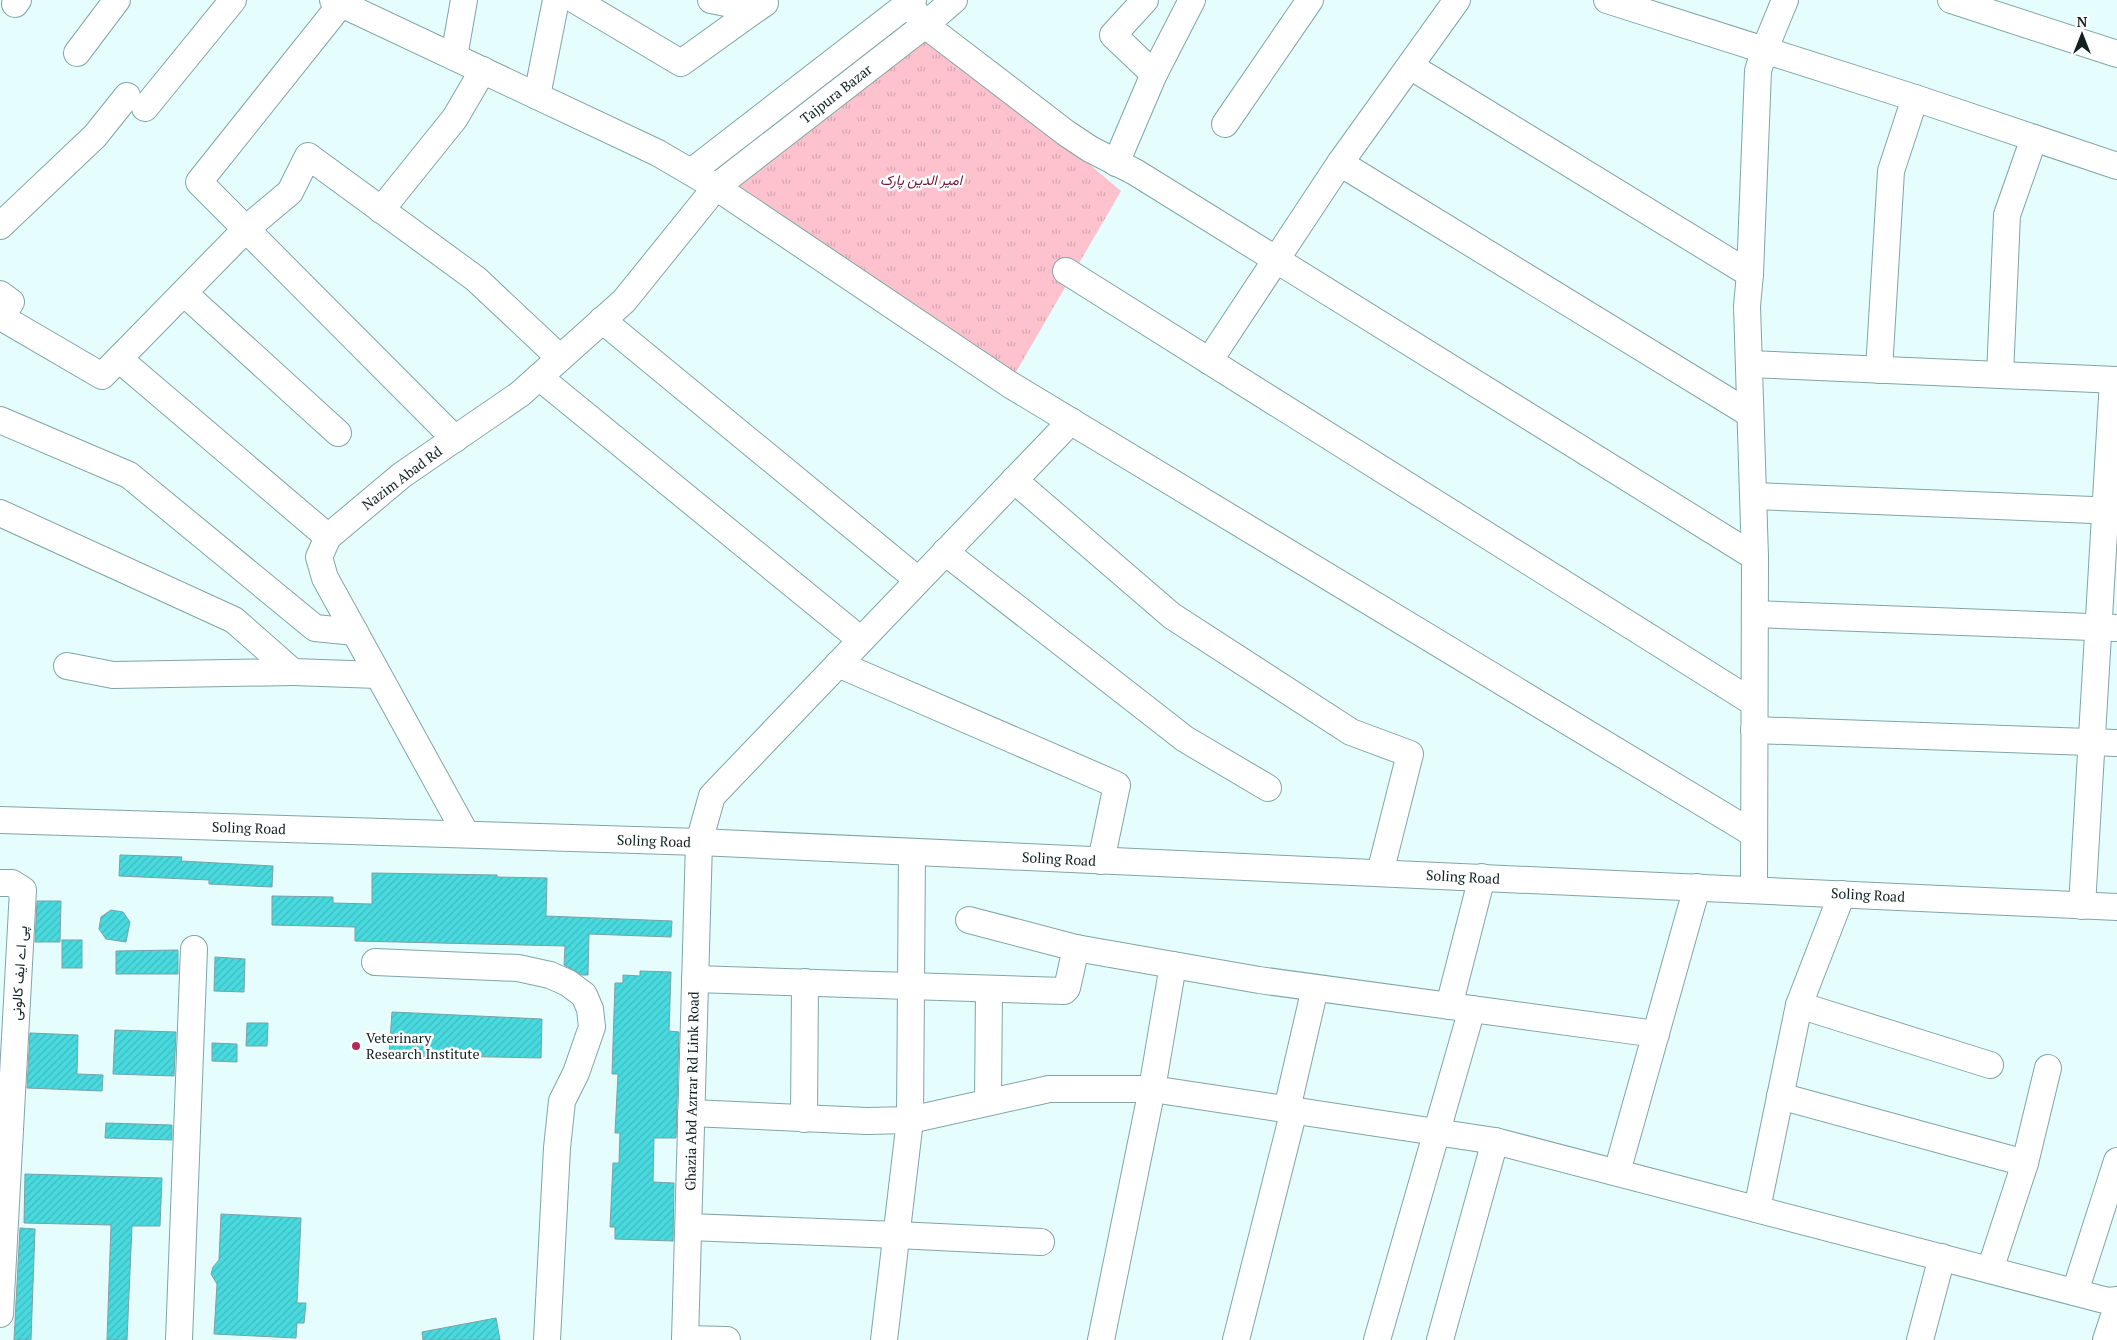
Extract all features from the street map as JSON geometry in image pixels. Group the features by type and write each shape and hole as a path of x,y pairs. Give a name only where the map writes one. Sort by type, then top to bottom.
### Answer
{"street":[{"path":"77,52 117,0"},
{"path":"0,226 95,136 136,102 234,0"},
{"path":"454,57 464,0"},
{"path":"537,96 556,0"},
{"path":"575,0 681,63 762,5"},
{"path":"711,0 762,5"},
{"name":"Tajpura Bazar","path":"716,187 925,26 954,0"},
{"path":"1145,0 1113,35 1154,74"},
{"path":"1116,163 1154,74 1192,0"},
{"path":"1226,124 1310,0"},
{"path":"1209,361 1340,163 1457,0"},
{"path":"1607,0 1915,98 2117,166"},
{"path":"1754,890 1755,558 1747,306 1758,72 1764,50 1785,0"},
{"path":"1951,0 2117,54"},
{"path":"455,439 200,182 337,2 658,153 691,172 1009,384 1754,834"},
{"path":"911,2 925,26 1066,133 1090,149 1136,172 1755,558"},
{"name":"Tajpura Bazar","path":"691,172 911,2"},
{"path":"1410,66 1750,274"},
{"path":"381,210 455,118 483,70"},
{"path":"1879,370 1891,171 1915,98"},
{"path":"2000,375 2007,215 2034,138"},
{"path":"0,294 11,302 1,317 102,376 246,229 290,192 308,156 476,279 560,358"},
{"path":"1340,163 1750,414"},
{"name":"Nazim Abad Rd","path":"328,537 402,475 520,394 624,301 716,187"},
{"path":"1066,271 1754,703"},
{"path":"184,293 338,433"},
{"path":"602,320 918,580"},
{"path":"119,359 328,537 319,558 325,578 466,834"},
{"path":"1749,364 2115,380 2104,743 2082,906"},
{"path":"539,377 861,640"},
{"path":"0,420 129,475 315,628 355,632"},
{"name":"Ghazia Abd Azrrar Rd Link Road","path":"686,1339 699,842 712,796 1071,421"},
{"path":"1014,480 1172,616 1351,732 1410,754 1380,873"},
{"path":"1753,496 2111,510"},
{"path":"0,513 234,620 293,672"},
{"path":"945,552 1185,738 1268,788"},
{"path":"1755,614 2108,628"},
{"path":"838,664 1117,784 1101,860"},
{"path":"67,666 113,675 293,672 378,675"},
{"path":"1754,730 2104,743"},
{"name":"Soling Road","path":"0,820 699,842 2117,907"},
{"path":"884,1340 910,1120 912,852"},
{"path":"1377,1340 1437,1132 1461,1007 1482,878"},
{"name":"پی اے ایف کالونی","path":"0,882 12,883 23,890 6,1081 0,1314"},
{"path":"1616,1172 1697,887"},
{"path":"1757,1209 1799,1005 1842,894"},
{"path":"969,920 1076,948 1173,965 1314,988 1656,1034"},
{"path":"695,979 1064,991 1067,988 1076,948"},
{"path":"179,1340 194,949"},
{"path":"375,962 518,968 550,975 568,982 584,995 590,1009 592,1026 576,1073 562,1101 557,1148 547,1340"},
{"path":"1101,1340 1152,1088 1173,965"},
{"path":"804,1118 805,982"},
{"path":"1236,1340 1290,1110 1314,988"},
{"path":"988,1102 989,989"},
{"path":"1799,1005 1990,1065"},
{"path":"1990,1270 2025,1163 2048,1068"},
{"path":"691,1113 867,1121 910,1120 1049,1088 1152,1088 1495,1141 2108,1301 2117,1300"},
{"path":"1780,1096 2025,1163"},
{"path":"1440,1340 1495,1141"},
{"path":"2075,1292 2117,1161"},
{"path":"689,1228 1040,1242"},
{"path":"1920,1340 1942,1258"},
{"path":"2106,1340 2117,1307"},
{"path":"686,1339 727,1340"}],"green space":[{"name":"امیر الدین پارک","path":"925,25 1121,191 1009,384 716,187"}],"building":[{"path":"120,855 182,857 181,861 273,866 272,887 209,884 209,880 119,876"},
{"path":"372,873 497,875 497,877 547,878 546,916 672,921 671,937 589,934 588,975 582,975 564,965 565,946 355,941 355,927 272,925 272,896 333,897 333,903 372,904"},
{"path":"37,901 61,901 60,942 35,942"},
{"path":"111,910 123,912 130,922 126,942 106,939 99,929 101,917"},
{"path":"62,940 82,940 82,968 62,968"},
{"path":"178,950 178,974 116,974 116,951"},
{"path":"215,957 245,959 244,992 214,991"},
{"path":"640,971 671,972 669,1031 679,1032 676,1138 654,1138 653,1182 674,1183 673,1241 615,1239 615,1227 610,1227 613,1163 619,1163 620,1133 615,1133 618,1074 612,1074 615,983 623,983 623,975 640,976"},
{"path":"392,1012 542,1019 541,1058 444,1056 444,1058 389,1054"},
{"path":"247,1023 268,1023 267,1046 246,1046"},
{"path":"115,1030 176,1032 174,1076 113,1074"},
{"path":"30,1033 78,1035 77,1074 103,1075 102,1091 27,1088"},
{"path":"212,1043 237,1044 237,1062 212,1061"},
{"path":"106,1123 172,1125 172,1140 105,1138"},
{"path":"25,1174 162,1178 160,1226 132,1226 127,1340 107,1340 111,1225 24,1223"},
{"path":"221,1214 301,1218 297,1303 306,1303 304,1323 297,1323 296,1338 214,1334 217,1284 211,1274 213,1267 219,1260"},
{"path":"20,1228 35,1229 31,1340 14,1340"},
{"path":"496,1318 500,1340 423,1340 422,1332"}],"place":[{"name":"Veterinary Research Institute","path":"356,1046"}]}
